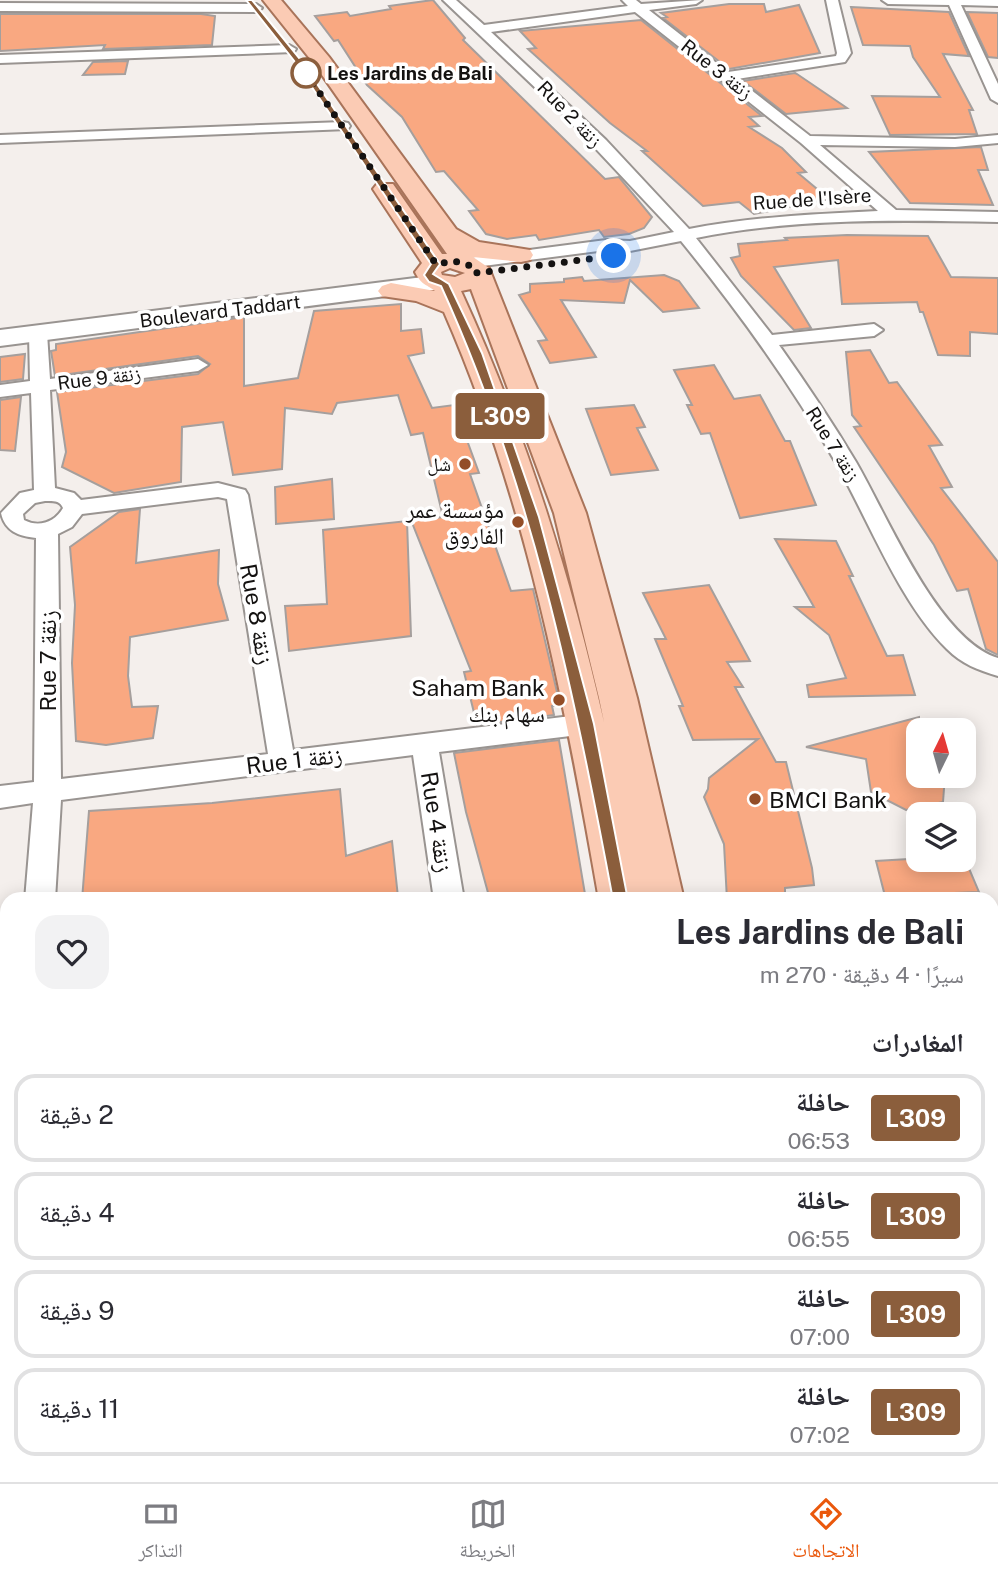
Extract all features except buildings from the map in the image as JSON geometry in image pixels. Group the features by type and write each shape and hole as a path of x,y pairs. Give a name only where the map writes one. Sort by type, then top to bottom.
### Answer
{"main road":[{"path":"259,3 358,148"},
{"path":"259,3 322,61 447,233 472,249 525,261"},
{"path":"372,170 417,238 458,278 538,424 570,513 618,698 661,892"},
{"path":"447,233 481,365 534,517 587,724 619,892"},
{"path":"387,283 411,253 417,238"},
{"path":"458,278 498,288 525,261"}],"street":[{"name":"Rue 2 زنقة","path":"449,0 545,89 684,235"},
{"path":"482,29 633,4 696,0"},
{"path":"727,76 841,59 844,53 832,0"},
{"path":"888,0 998,2"},
{"path":"953,1 998,99"},
{"path":"0,7 259,3"},
{"name":"Rue 3 زنقة","path":"633,4 806,140 892,215"},
{"path":"0,59 289,49"},
{"path":"0,139 343,126"},
{"path":"806,140 955,143 998,139"},
{"name":"Rue de l'Isère","path":"458,278 525,261 614,256 631,246 684,235 783,221 892,215 998,217"},
{"name":"Rue 7 زنقة","path":"684,235 767,341 845,460 931,613 950,638 974,658 998,667"},
{"name":"Boulevard Taddart","path":"0,325 387,283 458,278"},
{"name":"Boulevard Taddart","path":"0,338 387,283"},
{"path":"767,341 874,330"},
{"path":"38,333 45,494"},
{"name":"Rue 9 زنقة","path":"0,391 198,365"},
{"name":"Rue 8 زنقة","path":"74,508 209,491 226,490 237,495 282,761"},
{"path":"45,494 66,497 74,508 66,521 47,530 24,529 6,520 20,503 45,494"},
{"name":"Rue 7 زنقة","path":"41,892 48,791 47,530"},
{"name":"Rue 1 زنقة","path":"0,797 587,724"},
{"name":"Rue 4 زنقة","path":"425,745 448,892"}],"bus line":[{"name":"L309","path":"250,0 289,49 436,264 428,275 432,280 445,284 477,353 534,517 582,699 619,892"}],"place":[{"name":"Les Jardins de Bali","path":"306,73"},
{"name":"شل","path":"465,464"},
{"name":"مؤسسة عمر الفاروق","path":"518,522"},
{"name":"Saham Bank سهام بنك","path":"559,700"},
{"name":"BMCI Bank","path":"755,799"}],"route":[{"path":"306,73 436,264 462,261 475,267 477,273 614,256"}]}
